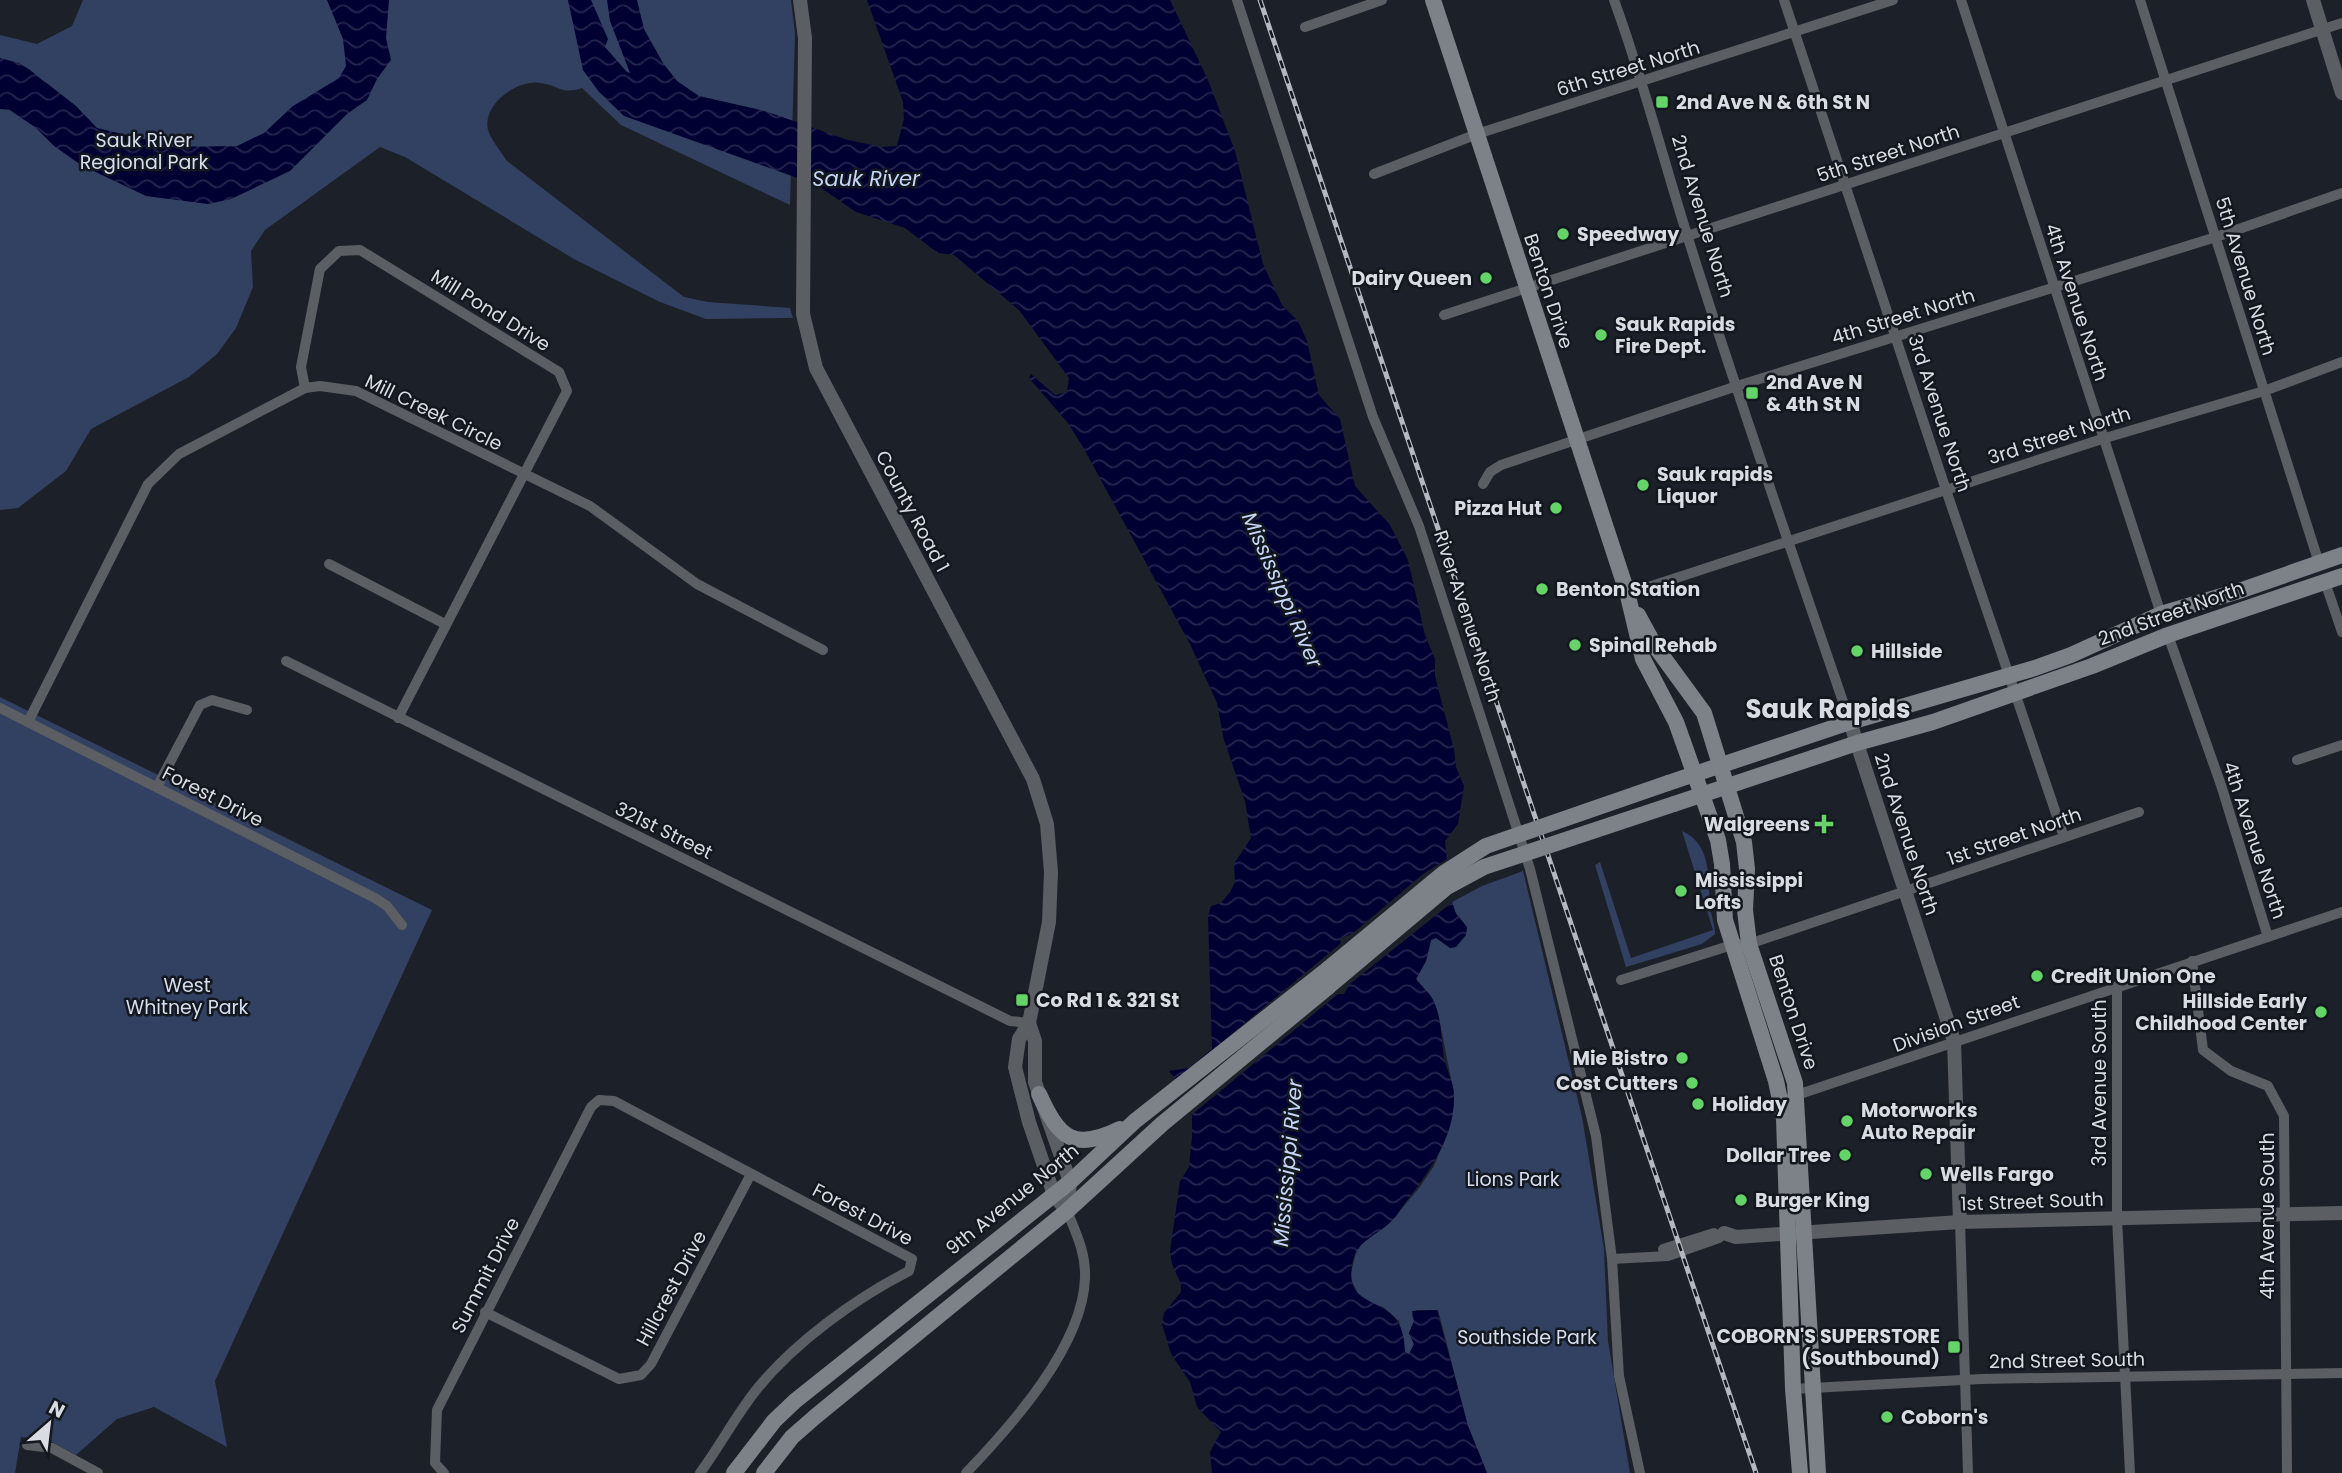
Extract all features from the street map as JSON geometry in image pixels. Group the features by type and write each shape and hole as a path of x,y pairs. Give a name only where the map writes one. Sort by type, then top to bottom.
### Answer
{"main road":[{"name":"Benton Drive","path":"1433,0 1627,594 1643,659 1676,722 1721,853 1723,907 1732,944 1789,1098"},
{"path":"1692,773 1850,722 2009,676 2071,655 2161,614 2242,590 2342,555"},
{"name":"2nd Street North","path":"1674,804 2016,693 2168,635 2342,576"},
{"name":"Benton Drive","path":"1627,594 1656,646 1698,702 1720,764 1746,855 1745,910 1749,944 1790,1065 1789,1098 1797,1233 1818,1473"},
{"name":"9th Avenue North","path":"734,1473 774,1421 795,1401 1070,1182 1135,1121 1328,969 1444,873 1486,846 1692,773"},
{"name":"9th Avenue North","path":"764,1473 792,1437 816,1416 1067,1211 1162,1124 1447,887 1484,867 1674,804"},
{"path":"1039,1094 1059,1131 1072,1140 1084,1143 1135,1121"},
{"name":"Benton Drive","path":"1797,1233 1793,1389 1800,1473"}],"street":[{"name":"County Road 1","path":"800,0 805,38 803,314 816,368 1033,779 1047,824 1051,872 1049,922 1029,1023 1019,1040 1015,1067 1029,1122 1054,1195"},
{"name":"River Avenue North","path":"1237,0 1373,417 1419,526 1531,869 1595,1136 1612,1259 1619,1376 1640,1473"},
{"path":"1305,27 1382,0"},
{"name":"2nd Avenue North","path":"1614,0 1644,80 1688,237 1954,1041 1960,1222"},
{"name":"3rd Avenue North","path":"1784,0 2064,837"},
{"name":"6th Street North","path":"1374,174 1477,134 1894,0"},
{"name":"4th Avenue North","path":"1961,0 2161,614"},
{"name":"5th Avenue North","path":"2140,0 2319,563"},
{"path":"2313,0 2342,93"},
{"name":"5th Street North","path":"1444,315 2342,23"},
{"name":"4th Street North","path":"1483,484 1490,472 1501,465 1737,386 2216,237 2342,193"},
{"name":"Mill Pond Drive","path":"305,388 300,367 320,269 340,251 360,250 559,372 566,391 398,718"},
{"name":"3rd Street North","path":"1627,594 2102,439 2264,391 2342,362"},
{"name":"Mill Creek Circle","path":"28,722 148,484 179,454 305,388 320,386 356,391 590,506 697,584 822,650"},
{"path":"329,564 445,624"},
{"path":"2325,582 2342,632"},
{"name":"4th Avenue North","path":"2168,635 2221,785 2268,937"},
{"name":"321st Street","path":"286,661 1010,1021 1029,1023"},
{"path":"157,788 200,705 212,700 247,710"},
{"name":"Forest Drive","path":"0,708 375,898 387,906 402,925"},
{"path":"2297,760 2342,745"},
{"name":"1st Street North","path":"1621,980 1732,944 1749,944 2139,812"},
{"name":"Division Street","path":"1789,1098 2342,912"},
{"name":"4th Avenue South","path":"2192,961 2203,1049 2217,1063 2268,1086 2284,1116 2287,1473"},
{"name":"3rd Avenue South","path":"2116,986 2117,1218 2130,1473"},
{"name":"County Road 1","path":"1029,1023 1035,1041 1033,1068 1039,1094 1070,1182"},
{"name":"Forest Drive","path":"599,1100 614,1101 912,1259 909,1271 867,1293 806,1342 758,1388 700,1473"},
{"name":"Summit Drive","path":"444,1473 435,1463 437,1410 591,1107 599,1100"},
{"name":"Hillcrest Drive","path":"485,1312 619,1379 641,1375 650,1364 751,1174"},
{"path":"1067,1211 1070,1182"},
{"path":"966,1473 1014,1423 1048,1375 1080,1309 1085,1278 1083,1248 1067,1211 1054,1195"},
{"name":"1st Street South","path":"1612,1259 1668,1256 1719,1238 1724,1233 1736,1237 1960,1222 2342,1213"},
{"path":"1960,1222 1968,1473"},
{"name":"2nd Street South","path":"1793,1389 2127,1375 2342,1373"},
{"path":"27,1445 52,1448 98,1473"}],"green space":[{"name":"Sauk River Regional Park","path":"83,0 791,0 795,34 790,205 621,125 582,88 564,90 540,83 520,85 494,105 487,123 489,133 507,161 684,297 708,302 790,308 793,318 706,319 660,302 574,259 405,157 380,147 265,230 251,251 253,287 236,328 217,354 189,377 91,429 66,471 18,508 0,510 0,35 37,44 72,26"},
{"name":"West Whitney Park","path":"0,697 432,910 215,1381 227,1447 154,1407 117,1419 76,1455 48,1440 21,1437 15,1473 0,1473"},
{"path":"1682,831 1699,844 1704,853 1715,934 1702,944 1626,967 1595,865 1600,862 1631,958 1713,930"},
{"path":"1523,871 1582,1117 1604,1249 1608,1341 1630,1473 1487,1473 1468,1426 1438,1310 1416,1310 1412,1315 1414,1321 1409,1333 1414,1344 1409,1354 1405,1352 1399,1321 1383,1307 1373,1305 1358,1294 1350,1277 1357,1248 1394,1218 1419,1188 1434,1166 1449,1127 1454,1094 1440,1023 1432,998 1416,979 1426,961 1431,940 1436,938 1456,913 1452,902 1482,886"}],"water":[{"path":"327,0 389,0 386,38 391,60 377,79 367,100 347,114 290,171 231,199 208,204 146,196 81,165 54,146 35,127 9,110 0,109 0,58 19,63 30,70 76,106 97,128 148,140 160,147 237,146 264,133 293,106 339,78 346,66 343,39"},
{"path":"568,0 591,0 608,39 605,47 627,72 630,73 610,21 607,0 637,0 644,29 663,63 677,81 699,96 765,111 848,140 882,147 897,146 904,119 903,102 867,0 1170,0 1208,80 1235,151 1263,264 1282,305 1298,321 1307,341 1319,395 1340,419 1355,486 1390,525 1408,560 1425,635 1435,659 1435,676 1456,767 1464,786 1458,824 1445,841 1450,894 1455,912 1467,927 1466,935 1456,947 1450,948 1436,938 1431,940 1426,961 1416,979 1436,1007 1443,1054 1453,1085 1453,1111 1443,1144 1426,1174 1390,1223 1358,1249 1352,1266 1352,1282 1357,1292 1365,1299 1386,1310 1396,1319 1402,1332 1405,1352 1409,1354 1414,1344 1409,1333 1414,1321 1412,1311 1437,1310 1468,1426 1487,1473 1212,1473 1210,1452 1221,1432 1197,1407 1190,1382 1171,1354 1162,1324 1164,1313 1181,1292 1170,1251 1180,1181 1189,1167 1192,1137 1192,1113 1183,1089 1169,1071 1189,1068 1212,1049 1208,916 1211,906 1221,903 1230,892 1235,882 1234,864 1251,838 1245,801 1224,740 1217,703 1190,644 1083,447 1068,423 1029,378 1031,374 1055,395 1067,392 1069,378 1019,310 954,255 938,253 905,228 856,212 817,185 624,116 599,92 583,70"}],"pier":[{"path":"1450,857 1455,900 1350,984 1344,994 1338,994 1188,1118 1183,1097 1173,1083 1340,944 1341,938 1352,934 1423,874"}],"railway":[{"path":"1260,0 1756,1473"}],"place":[{"name":"2nd Ave N & 6th St N","path":"1662,102"},
{"name":"Speedway","path":"1563,234"},
{"name":"Dairy Queen","path":"1486,278"},
{"name":"Sauk Rapids Fire Dept.","path":"1601,335"},
{"name":"2nd Ave N & 4th St N","path":"1752,393"},
{"name":"Sauk rapids Liquor","path":"1643,485"},
{"name":"Pizza Hut","path":"1556,508"},
{"name":"Benton Station","path":"1542,589"},
{"name":"Spinal Rehab","path":"1575,645"},
{"name":"Hillside","path":"1857,651"},
{"name":"Walgreens","path":"1824,824"},
{"name":"Mississippi Lofts","path":"1681,891"},
{"name":"Credit Union One","path":"2037,976"},
{"name":"Co Rd 1 & 321 St","path":"1022,1000"},
{"name":"Hillside Early Childhood Center","path":"2321,1012"},
{"name":"Mie Bistro","path":"1682,1058"},
{"name":"Cost Cutters","path":"1692,1083"},
{"name":"Holiday","path":"1698,1104"},
{"name":"Motorworks Auto Repair","path":"1847,1121"},
{"name":"Dollar Tree","path":"1845,1155"},
{"name":"Wells Fargo","path":"1926,1174"},
{"name":"Burger King","path":"1741,1200"},
{"name":"COBORN'S SUPERSTORE (Southbound)","path":"1954,1347"},
{"name":"Coborn's","path":"1887,1417"}],"district":[{"name":"Sauk Rapids","path":"1828,709"}],"water label":[{"name":"Sauk River","path":"866,179"},
{"name":"Mississippi River","path":"1282,590"},
{"name":"Mississippi River","path":"1288,1163"}],"park label":[{"name":"Lions Park","path":"1513,1179"},
{"name":"Southside Park","path":"1527,1337"}]}
